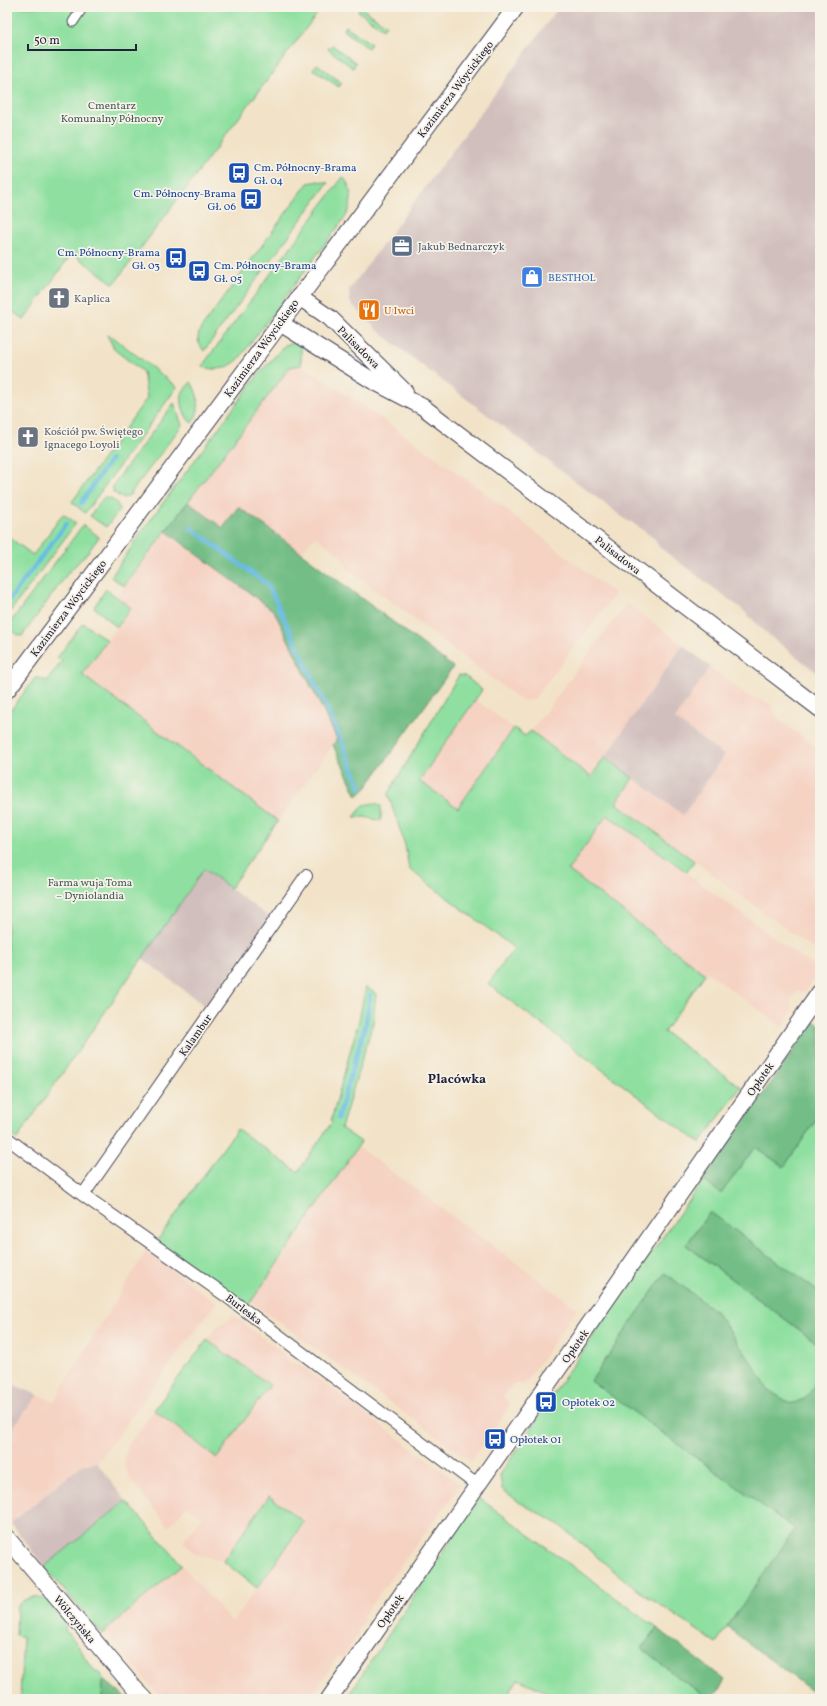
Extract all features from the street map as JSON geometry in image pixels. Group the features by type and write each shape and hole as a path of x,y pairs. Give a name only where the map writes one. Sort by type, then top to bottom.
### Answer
{"street":[{"path":"73,22 83,7"},
{"name":"Kazimierza Wóycickiego","path":"7,690 298,297 516,7"},
{"name":"Palisadowa","path":"298,297 330,318 415,402 820,709"},
{"name":"Palisadowa","path":"280,322 373,381 415,402"},
{"name":"Kalambur","path":"83,1195 306,876"},
{"name":"Opłotek","path":"329,1699 820,992"},
{"name":"Burleska","path":"7,1138 83,1195 225,1295 477,1485"},
{"name":"Wólczyńska","path":"7,1538 145,1699"}],"shaded area":[{"path":"559,7 820,7 820,675 766,633 742,609 659,547 655,539 630,521 629,522 402,350 377,330 350,302 349,290"},
{"path":"301,365 358,402 476,486 615,594 534,699 522,701 515,696 348,569 341,556 315,536 301,553 238,507 223,528 188,502 290,367"},
{"path":"166,531 274,611 337,739 278,821 81,674 131,609 116,598"},
{"path":"627,603 683,645 592,777 531,731"},
{"path":"683,645 710,667 675,719 724,755 683,815 605,757"},
{"path":"710,667 748,696 771,704 776,717 820,750 820,954 616,803 633,778 636,780 724,754 675,719"},
{"path":"476,700 514,728 458,808 419,781"},
{"path":"607,815 820,971 806,992 797,991 790,1001 793,1010 782,1027 707,972 705,974 568,870"},
{"path":"205,869 270,918 206,1007 142,958"},
{"path":"357,1146 577,1308 524,1385 514,1383 503,1397 510,1405 471,1461 251,1302"},
{"path":"146,1251 216,1303 97,1463 83,1464 11,1523 7,1519 7,1435 38,1395 54,1401"},
{"path":"234,1316 284,1354 284,1357 293,1364 297,1363 461,1485 362,1617 365,1620 357,1631 359,1634 342,1658 338,1656 312,1695 310,1695 307,1699 162,1699 105,1631 182,1565 232,1622 304,1523 269,1496 223,1561 195,1554 183,1542 202,1516 187,1506 169,1527 132,1482 125,1469 124,1458 128,1445 216,1328"},
{"path":"7,1382 38,1395 7,1435"},
{"path":"97,1463 126,1501 101,1520 45,1568 11,1523 83,1464"}],"green space":[{"name":"Cmentarz Komunalny Północny","path":"7,7 322,7 114,284 72,253 24,320 12,311 7,317"},
{"path":"360,7 386,25 383,29 358,11"},
{"path":"346,26 371,44 368,48 343,30"},
{"path":"332,45 356,63 353,68 328,49"},
{"path":"317,64 342,83 339,87 313,69"},
{"path":"343,177 351,192 351,203 344,219 238,360 230,366 221,369 212,369 202,366"},
{"path":"318,181 328,183 204,351 198,339 202,327 308,183"},
{"path":"107,335 113,337 177,387 85,513 72,502 147,398 143,372 115,350"},
{"path":"297,342 303,345 301,348 301,365 290,367 124,586 111,577 140,534 258,375 285,345"},
{"path":"191,382 196,392 198,402 197,413 192,423 187,418 182,406 183,391"},
{"path":"174,403 182,425 128,497 122,498 113,492 113,485"},
{"path":"103,498 114,501 120,510 106,527 90,516"},
{"path":"188,502 223,528 238,507 453,667 366,788 357,796 333,745 337,739 274,611 166,531"},
{"path":"63,514 76,523 7,616 7,536 33,555"},
{"path":"83,525 99,537 88,552 68,573 22,636 20,636 7,627"},
{"path":"106,589 131,608 117,627 94,607"},
{"name":"Farma wuja Toma – Dyniolandia","path":"83,623 107,640 82,675 278,821 230,888 204,869 17,1139 7,1132 7,715 35,678 47,681 62,661 57,658"},
{"path":"459,675 465,676 482,690 419,781 458,808 514,728 525,736 531,731 591,777 605,757 633,778 616,803 694,861 687,872 607,815 568,870 705,974 664,1032 741,1087 700,1143 488,984 514,948 409,869 405,845 388,794"},
{"path":"374,803 381,806 381,821 365,817 354,817 364,805"},
{"path":"366,987 376,994 373,1023 341,1128 361,1142 248,1306 157,1241 237,1129 298,1172 332,1122 331,1121 359,1020"},
{"path":"814,1021 820,1026 820,1114 784,1167 755,1147 721,1194 703,1180"},
{"path":"820,1114 820,1293 710,1212 686,1245 817,1343 817,1374 813,1388 809,1394 796,1403 791,1404 768,1390 752,1363 715,1311 665,1274 591,1381 795,1529 716,1643 632,1586 558,1524 519,1502 502,1489 500,1475 572,1366 703,1180 721,1193 755,1147 784,1167"},
{"path":"710,1212 820,1293 820,1697 727,1627 795,1529 591,1381 665,1273 715,1311 752,1363 768,1390 791,1404 796,1403 809,1394 813,1388 817,1374 817,1343 686,1245"},
{"path":"207,1340 270,1385 217,1458 154,1410"},
{"path":"269,1496 304,1522 257,1588 223,1561"},
{"path":"479,1498 657,1628 642,1648 676,1676 710,1699 562,1699 518,1679 506,1699 346,1699"},
{"path":"126,1501 182,1565 102,1634 44,1567"},
{"path":"34,1597 47,1600 66,1622 65,1630 79,1647 90,1666 99,1672 103,1679 102,1699 20,1699 23,1637 16,1635 17,1606 24,1600"},
{"path":"657,1628 725,1680 713,1699 710,1699 676,1676 642,1648"},
{"path":"103,1679 127,1699 102,1699"}],"waterway":[{"path":"81,503 111,459"},
{"path":"7,603 66,524"},
{"path":"191,528 268,585 332,719 361,789"},
{"path":"338,1118 366,1023 370,995"}],"place":[{"name":"Cm. Północny-Brama Gł. 04","path":"239,173"},
{"name":"Cm. Północny-Brama Gł. 06","path":"251,199"},
{"name":"Jakub Bednarczyk","path":"402,246"},
{"name":"Cm. Północny-Brama Gł. 03","path":"176,258"},
{"name":"Cm. Północny-Brama Gł. 05","path":"199,271"},
{"name":"BESTHOL","path":"532,277"},
{"name":"Kaplica","path":"59,298"},
{"name":"U Iwci","path":"369,310"},
{"name":"Kościół pw. Świętego Ignacego Loyoli","path":"28,437"},
{"name":"Opłotek 02","path":"546,1402"},
{"name":"Opłotek 01","path":"495,1439"}],"district":[{"name":"Placówka","path":"457,1078"}]}
